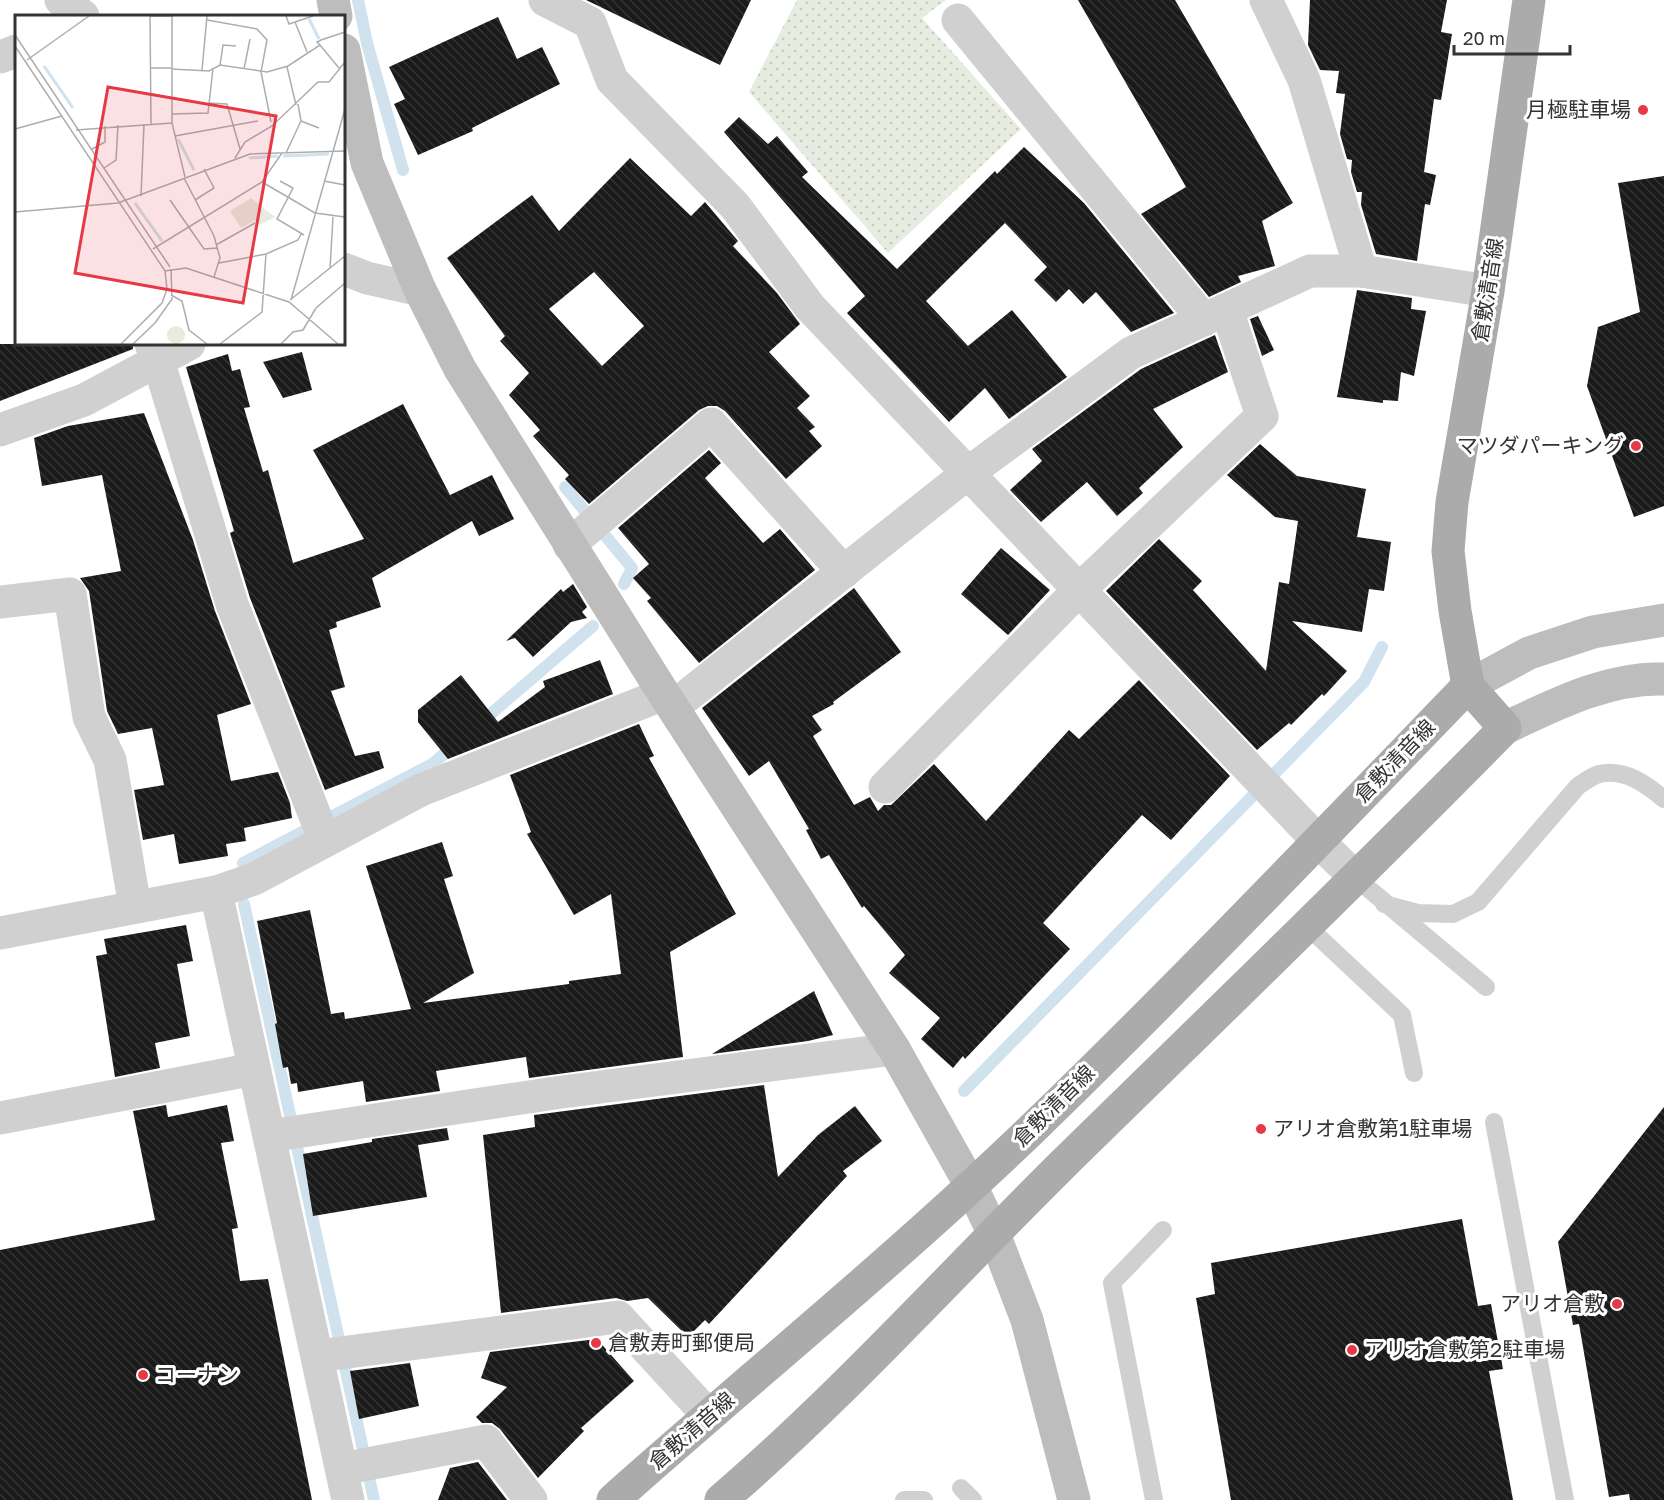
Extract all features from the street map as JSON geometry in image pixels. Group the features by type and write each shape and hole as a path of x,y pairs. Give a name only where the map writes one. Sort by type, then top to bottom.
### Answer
{"main road":[{"name":"倉敷清音線","path":"614,1500 708,1415 876,1274 1031,1130 1318,841 1468,686 1455,611 1449,551 1452,502 1488,291 1529,0"},
{"path":"721,1500 905,1325 994,1234 1357,879 1505,728 1468,686"}],"street":[{"path":"61,0 82,15"},
{"path":"333,0 336,15"},
{"path":"545,0 595,11 612,80 735,206 810,308 1318,841 1357,879"},
{"path":"1266,0 1304,80 1361,271"},
{"path":"885,787 1079,590 1262,416 1216,315 958,20"},
{"path":"0,57 15,51"},
{"path":"345,55 367,163 420,290 460,369 586,530 669,701 894,1049 971,1186 994,1234 1027,1320 1074,1500"},
{"path":"345,269 367,278 420,290"},
{"path":"0,933 216,892 254,879 320,829 421,790 669,701 844,572 968,473 1131,353 1310,271 1361,271 1488,291"},
{"path":"0,430 84,400 154,352 185,345"},
{"path":"154,352 232,604 320,829"},
{"path":"586,530 711,424 844,572"},
{"path":"0,602 70,594 90,717 110,760 135,907"},
{"path":"1468,686 1529,653 1593,632 1664,620"},
{"path":"1505,728 1555,704 1605,686 1664,679"},
{"path":"216,892 254,1069 285,1133 334,1354 355,1475 486,1441 531,1500"},
{"path":"285,1133 562,1092 894,1049"},
{"path":"0,1118 254,1069"},
{"path":"334,1354 618,1317 708,1415"}],"lane":[{"path":"1384,904 1418,913 1453,914 1478,902 1578,786 1599,774 1623,774 1645,783 1664,799"},
{"path":"1357,879 1384,904 1486,987"},
{"path":"1308,927 1402,1015 1414,1073"},
{"path":"1494,1122 1565,1500"},
{"path":"1154,1500 1112,1283 1163,1230"},
{"path":"904,1500 924,1500"}],"shaded area":[{"path":"797,0 946,0 922,18 1021,129 888,253 749,92"}],"building":[{"path":"586,0 751,0 720,65"},
{"path":"1078,0 1175,0 1293,203 1262,221 1275,266 1238,276 1241,282 1209,297 1141,214 1186,187"},
{"path":"1310,0 1447,0 1441,32 1452,34 1441,100 1434,99 1424,172 1436,175 1430,205 1425,204 1417,261 1376,254 1361,205 1362,192 1357,192 1351,172 1352,160 1347,159 1340,134 1345,94 1336,93 1339,71 1320,70 1308,45"},
{"path":"498,17 517,59 542,47 560,84 472,128 473,131 418,155 394,104 405,99 389,67"},
{"path":"739,117 768,144 777,136 808,172 802,177 897,269 995,171 997,174 1024,147 1084,203 1174,313 1131,332 1096,292 1083,304 1069,289 1056,302 1034,280 1047,267 1005,223 926,301 968,346 1012,310 1067,377 1009,419 985,388 949,422 847,313 865,296 724,132"},
{"path":"630,158 691,216 705,202 738,241 733,246 777,293 800,324 769,352 810,396 797,408 815,427 809,431 822,446 786,479 725,411 717,406 708,406 699,410 589,504 565,479 569,475 533,436 540,430 509,395 529,373 500,341 505,336 447,258 532,195 559,231","holes":["594,272 644,326 602,366 549,309"]},
{"name":"マツダパーキング","path":"1664,176 1664,506 1634,517 1587,386 1598,327 1640,312 1618,183"},
{"path":"1357,290 1412,298 1411,309 1426,311 1414,376 1401,372 1398,401 1383,400 1383,403 1337,397"},
{"path":"1258,316 1274,350 1262,356 1250,319"},
{"path":"1215,335 1228,372 1153,409 1183,447 1139,488 1143,493 1117,516 1087,482 1041,522 1010,490 1042,461 1032,449 1141,369"},
{"path":"0,344 133,345 133,349 0,401"},
{"path":"302,352 312,390 283,398 263,362"},
{"path":"228,354 232,371 240,369 250,407 244,408 263,472 268,470 293,563 364,539 313,450 403,404 450,495 492,475 514,519 479,536 472,521 372,578 381,607 336,622 337,627 329,630 345,687 331,691 355,756 379,751 384,768 325,790 250,598 230,533 234,531 186,367"},
{"path":"144,413 193,540 215,611 251,704 217,715 231,781 278,772 290,803 292,818 244,828 246,841 226,844 228,856 179,864 174,834 143,840 134,790 164,785 152,728 118,734 107,711 89,591 80,578 121,571 102,475 42,486 34,438 68,426"},
{"path":"1260,444 1297,476 1366,489 1357,537 1391,542 1384,591 1369,589 1362,632 1292,621 1347,671 1324,696 1322,694 1291,725 1289,723 1257,750 1106,591 1159,539 1202,581 1193,590 1266,671 1279,582 1289,584 1298,521 1275,517 1227,475"},
{"path":"709,450 721,463 705,478 763,543 780,529 815,570 699,663 647,601 651,598 633,578 649,564 618,528"},
{"path":"1001,548 1050,590 1008,635 961,594"},
{"path":"573,584 587,607 582,612 587,618 571,622 533,657 515,638 506,641 561,589 563,592"},
{"path":"854,588 901,652 833,702 834,704 812,716 822,730 813,736 854,805 870,797 878,811 884,805 891,805 934,764 986,821 1069,730 1079,739 1139,680 1230,776 1171,840 1142,815 1043,923 1070,949 965,1059 963,1056 953,1068 921,1039 940,1018 889,973 905,955 864,906 862,908 829,855 821,859 806,830 809,829 769,761 749,776 702,708"},
{"path":"600,660 613,694 448,759 418,722 418,710 461,675 498,722 545,687 543,681"},
{"path":"639,724 654,756 649,758 736,914 670,952 683,1057 529,1078 526,1057 436,1071 440,1091 366,1102 363,1081 298,1092 297,1083 291,1084 288,1067 283,1068 275,1024 277,1023 257,921 310,910 331,1014 344,1012 345,1019 411,1009 366,866 442,842 453,876 444,879 474,973 423,1003 569,984 569,981 621,974 611,894 574,915 527,834 531,832 510,775"},
{"path":"186,925 193,961 177,964 190,1036 155,1043 160,1068 115,1077 96,956 107,954 104,939"},
{"path":"814,991 833,1035 808,1041 712,1054"},
{"path":"764,1085 778,1177 818,1135 855,1106 882,1141 843,1171 847,1176 709,1324 705,1320 688,1337 648,1298 627,1301 616,1298 501,1313 483,1135 535,1127 534,1115"},
{"name":"コーナン","path":"166,1105 168,1117 227,1105 234,1141 221,1143 238,1228 232,1229 240,1281 268,1279 312,1500 0,1500 0,1250 155,1220 133,1111"},
{"name":"アリオ倉敷","path":"1664,1107 1664,1500 1630,1500 1629,1494 1609,1497 1579,1324 1573,1325 1558,1242"},
{"path":"447,1128 449,1140 418,1145 427,1197 313,1216 303,1154 372,1142 372,1139"},
{"name":"アリオ倉敷第2駐車場","path":"1462,1219 1478,1306 1491,1304 1503,1369 1489,1371 1513,1500 1231,1500 1196,1298 1215,1294 1211,1263"},
{"path":"597,1339 634,1381 581,1428 584,1431 538,1478 500,1429 492,1423 482,1423 476,1417 507,1387 481,1378 490,1352"},
{"path":"410,1363 419,1406 359,1419 350,1371"},
{"path":"478,1462 507,1500 438,1500 450,1468"}],"waterway":[{"path":"358,0 367,43 403,170"},
{"path":"565,487 632,568 624,584"},
{"path":"479,724 593,626"},
{"path":"964,1091 1364,682 1382,647"},
{"path":"243,863 434,763 456,743"},
{"path":"244,904 374,1500"}],"place":[{"name":"月極駐車場","path":"1643,110"},
{"name":"マツダパーキング","path":"1636,446"},
{"name":"アリオ倉敷第1駐車場","path":"1261,1129"},
{"name":"アリオ倉敷","path":"1617,1304"},
{"name":"倉敷寿町郵便局","path":"596,1343"},
{"name":"アリオ倉敷第2駐車場","path":"1352,1350"},
{"name":"コーナン","path":"143,1375"}]}
